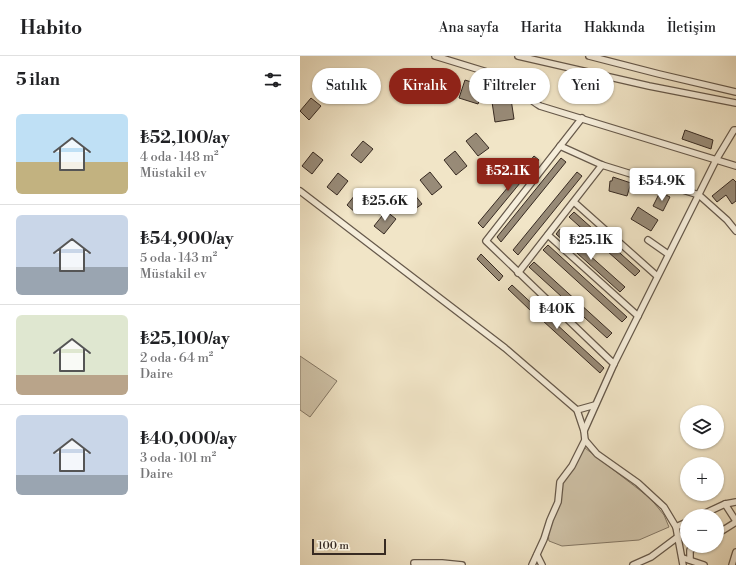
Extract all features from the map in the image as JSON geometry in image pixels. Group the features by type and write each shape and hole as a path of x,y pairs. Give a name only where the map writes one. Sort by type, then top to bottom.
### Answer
{"street":[{"path":"435,56 500,76 507,80 526,98 540,106 736,166"},
{"path":"518,56 736,104"},
{"path":"590,56 736,92"},
{"path":"582,118 486,241 614,364"},
{"path":"584,431 614,364 668,254 716,160 735,130"},
{"path":"560,146 602,165 699,195 727,220 736,232"},
{"path":"518,272 602,165"},
{"path":"300,191 505,348 577,410 584,431 585,440 572,466 560,482 558,502 532,565"},
{"path":"574,202 657,276"},
{"path":"548,235 638,316"},
{"path":"648,240 668,254"},
{"path":"577,410 595,405"},
{"path":"585,440 597,454 638,483 664,507 676,527 679,536 683,565"},
{"path":"714,509 725,504 736,502"},
{"path":"724,530 736,522 725,504"},
{"path":"676,527 680,525"},
{"path":"633,565 651,557 679,536"},
{"path":"732,565 736,552"},
{"path":"690,553 690,560"},
{"path":"537,555 542,565"},
{"path":"683,558 704,565"},
{"path":"414,563 442,562 462,565"}],"shaded area":[{"path":"300,356 337,381 310,417 300,410"},
{"path":"585,448 650,498 664,515 669,527 639,540 562,546 549,541 551,521 562,485 570,468"}],"building":[{"path":"465,80 469,81 469,101 461,99 461,92"},
{"path":"311,98 312,104 318,104 321,106 309,120 300,111"},
{"path":"492,104 512,104 514,119 495,122"},
{"path":"685,130 713,140 711,149 682,139"},
{"path":"476,133 489,148 478,156 466,141"},
{"path":"363,141 373,149 361,163 351,155"},
{"path":"455,151 467,166 456,175 444,160"},
{"path":"313,152 323,160 312,174 302,166"},
{"path":"534,156 539,160 483,228 478,223"},
{"path":"561,158 566,162 501,242 497,237"},
{"path":"430,172 442,187 432,195 420,180"},
{"path":"577,172 582,176 518,255 513,250"},
{"path":"338,173 348,181 337,195 327,187"},
{"path":"613,177 631,183 627,196 609,191 610,181 612,181"},
{"path":"733,179 736,182 736,201 732,204 726,195 717,202 712,196"},
{"path":"410,189 422,204 411,212 399,197"},
{"path":"359,190 369,198 357,214 347,205"},
{"path":"660,192 670,197 663,211 653,206"},
{"path":"638,207 658,220 651,231 631,219"},
{"path":"386,211 396,219 384,234 374,226"},
{"path":"574,212 640,271 635,276 569,217"},
{"path":"560,229 625,287 620,292 556,234"},
{"path":"548,245 627,317 622,322 543,250"},
{"path":"481,254 503,276 499,281 477,259"},
{"path":"534,262 612,333 607,338 529,267"},
{"path":"512,285 604,368 600,373 508,289"}]}
